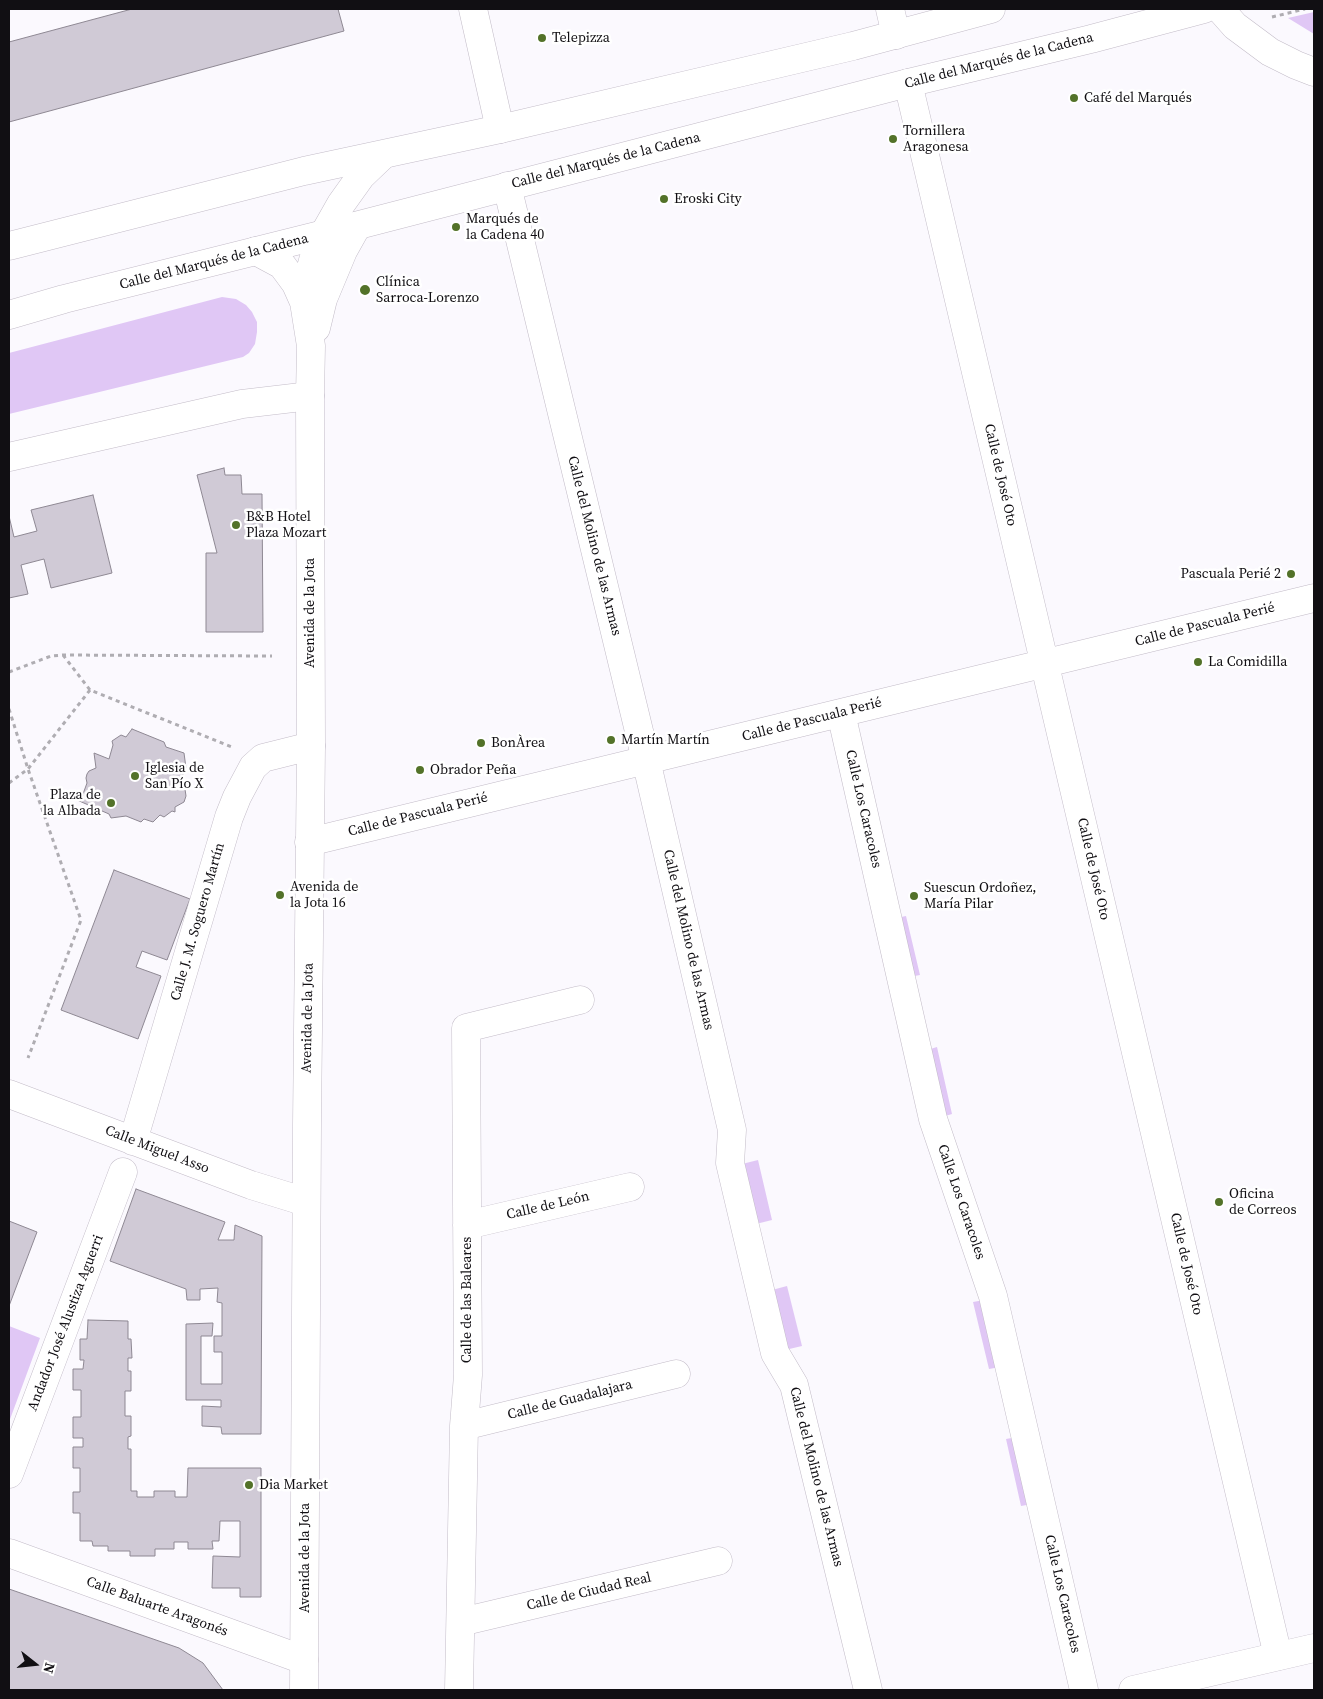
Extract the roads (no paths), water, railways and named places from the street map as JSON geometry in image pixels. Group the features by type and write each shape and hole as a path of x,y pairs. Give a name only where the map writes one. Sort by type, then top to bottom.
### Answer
{"street":[{"path":"473,9 500,129"},
{"path":"890,9 896,35"},
{"path":"9,246 304,171 500,129 896,35 991,9"},
{"name":"Calle del Marqués de la Cadena","path":"9,316 64,299 1204,9"},
{"path":"1220,9 1235,26 1270,52 1305,68 1314,88"},
{"name":"Calle de José Oto","path":"908,83 1278,1656"},
{"name":"Avenida de la Jota","path":"304,302 314,258 324,234 341,204 361,176 383,155"},
{"name":"Calle del Molino de las Armas","path":"507,186 646,760 732,1130 730,1163 775,1353 794,1384 868,1690"},
{"name":"Avenida de la Jota","path":"311,346 322,299 343,251 357,226"},
{"name":"Avenida de la Jota","path":"256,251 282,265 296,284 304,302 311,346 311,746 306,1202 304,1690"},
{"path":"9,458 242,404 310,396"},
{"name":"Calle de Pascuala Perié","path":"309,842 1314,598"},
{"name":"Calle Los Caracoles","path":"841,713 933,1120 993,1296 1084,1690"},
{"name":"Calle J. M. Soguero Martín","path":"133,1141 226,826 237,797 253,767 263,758 311,746"},
{"name":"Calle de las Baleares","path":"459,1690 464,1426 468,1375 466,1028 580,1000"},
{"name":"Calle Miguel Asso","path":"9,1094 251,1185 306,1202"},
{"name":"Andador José Alustiza Aguerri","path":"9,1474 122,1172"},
{"name":"Calle de León","path":"467,1225 630,1187"},
{"name":"Calle de Guadalajara","path":"464,1426 676,1374"},
{"name":"Calle Baluarte Aragonés","path":"9,1553 304,1660"},
{"name":"Calle de Ciudad Real","path":"461,1622 718,1561"},
{"path":"1133,1690 1314,1648"}],"place":[{"name":"Telepizza","path":"542,38"},
{"name":"Café del Marqués","path":"1074,98"},
{"name":"Tornillera Aragonesa","path":"893,139"},
{"name":"Eroski City","path":"664,199"},
{"name":"Marqués de la Cadena 40","path":"456,227"},
{"name":"Clínica Sarroca-Lorenzo","path":"365,290"},
{"name":"B&B Hotel Plaza Mozart","path":"236,525"},
{"name":"Pascuala Perié 2","path":"1291,574"},
{"name":"La Comidilla","path":"1198,662"},
{"name":"Martín Martín","path":"611,740"},
{"name":"BonÀrea","path":"481,743"},
{"name":"Obrador Peña","path":"420,770"},
{"name":"Iglesia de San Pío X","path":"135,776"},
{"name":"Plaza de la Albada","path":"111,803"},
{"name":"Avenida de la Jota 16","path":"280,895"},
{"name":"Suescun Ordoñez, María Pilar","path":"914,896"},
{"name":"Oficina de Correos","path":"1219,1202"},
{"name":"Dia Market","path":"249,1485"}]}
